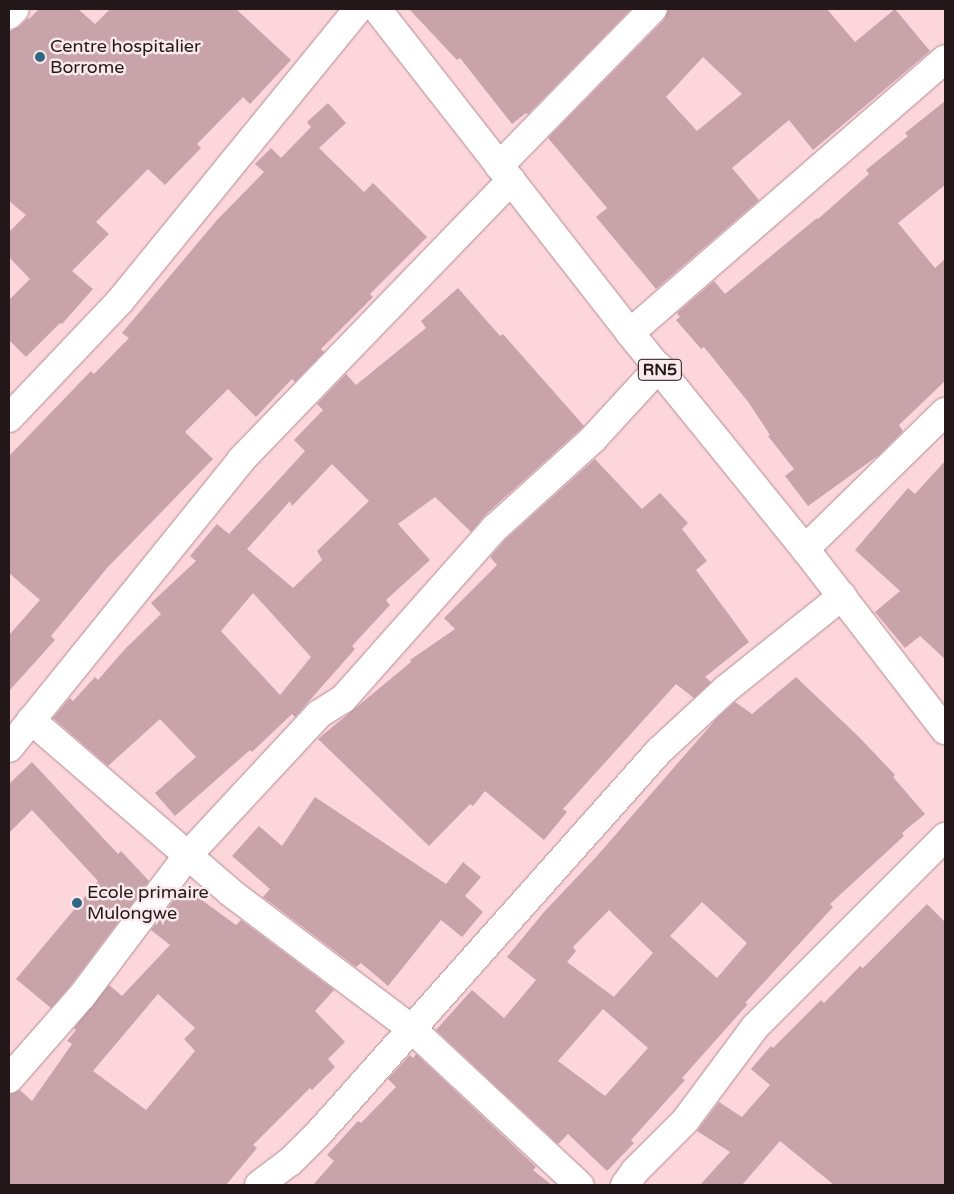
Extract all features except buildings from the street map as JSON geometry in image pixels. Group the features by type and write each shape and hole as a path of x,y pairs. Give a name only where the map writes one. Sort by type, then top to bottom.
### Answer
{"main road":[{"path":"9,15 15,9"},
{"path":"9,418 120,301 358,9"},
{"name":"RN5","path":"377,9 630,333 805,549 945,730"},
{"path":"9,748 241,460 654,9"},
{"path":"630,333 945,59"},
{"path":"9,1078 82,996 188,856 319,714 343,699 494,528 593,440 658,367"},
{"path":"805,549 945,412"},
{"path":"259,1185 290,1162 412,1030 659,751 726,689 842,596"},
{"path":"31,720 230,892 412,1030 579,1185"},
{"path":"624,1185 635,1171 685,1121 755,1027 945,837"}],"place":[{"name":"Centre hospitalier Borrome","path":"40,57"},
{"name":"Ecole primaire Mulongwe","path":"77,903"}]}
